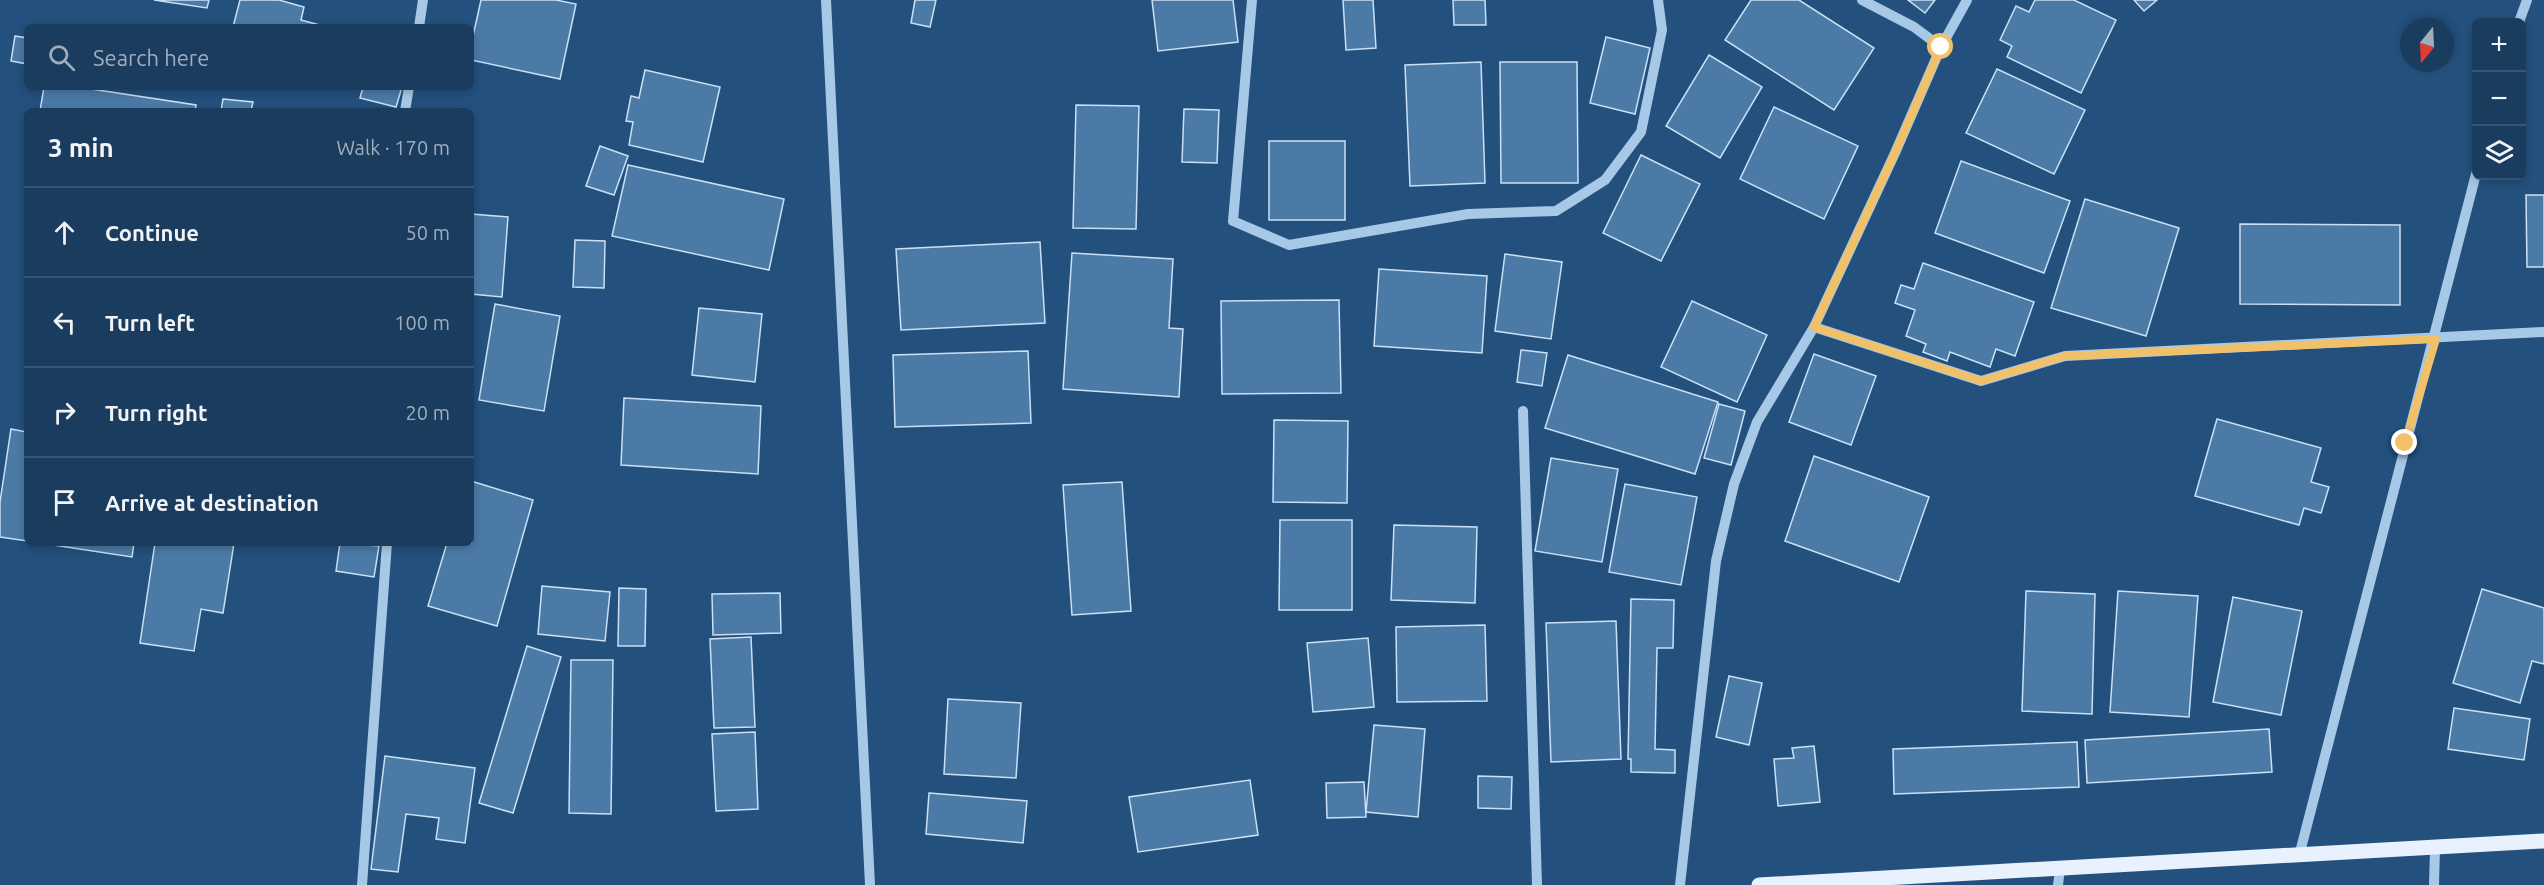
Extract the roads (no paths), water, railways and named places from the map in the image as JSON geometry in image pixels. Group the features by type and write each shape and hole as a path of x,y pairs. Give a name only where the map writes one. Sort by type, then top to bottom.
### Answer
{"main road":[{"path":"1759,885 2434,849 2544,841"}],"street":[{"path":"419,24 423,0"},
{"path":"826,0 870,885"},
{"path":"1252,0 1233,221 1289,246 1468,214 1556,211 1605,180 1641,132 1662,30 1658,0"},
{"path":"1862,0 1914,27 1941,47"},
{"path":"1680,885 1716,561 1734,483 1757,422 1814,327 1895,153 1941,47 1967,0"},
{"path":"2520,18 2527,0"},
{"path":"406,108 408,90"},
{"path":"2299,856 2405,443 2436,339 2475,180"},
{"path":"1814,327 1981,381 2065,356 2544,332"},
{"path":"1523,411 1537,885"},
{"path":"362,885 387,546"},
{"path":"2434,849 2434,885"},
{"path":"2058,885 2060,869"}]}
